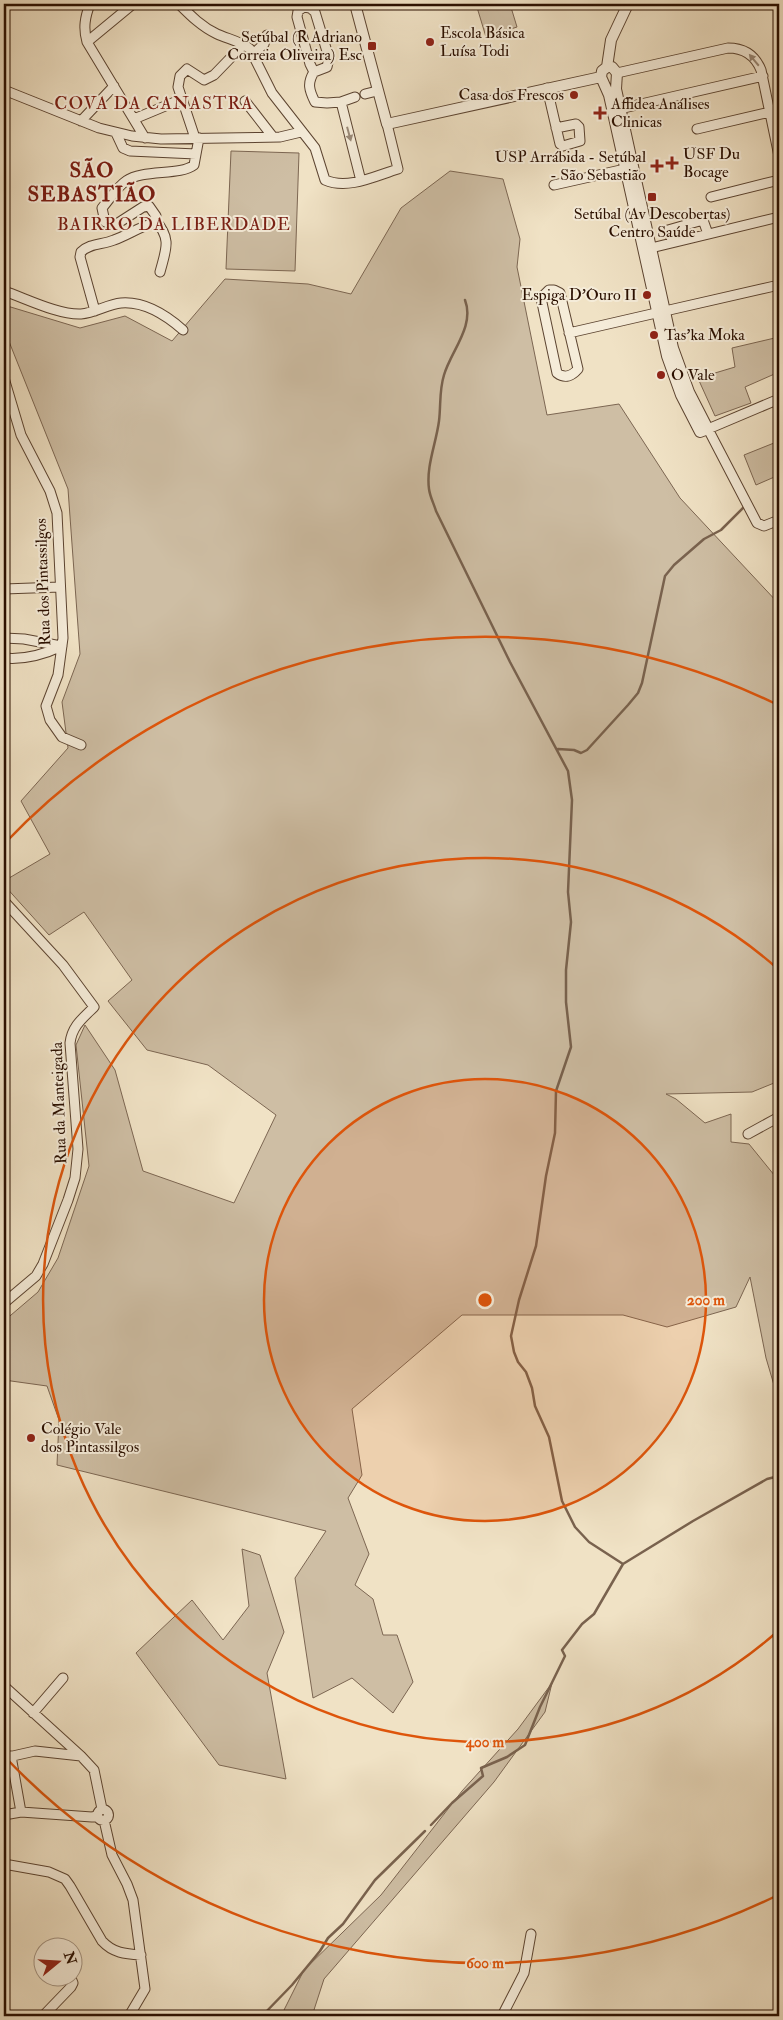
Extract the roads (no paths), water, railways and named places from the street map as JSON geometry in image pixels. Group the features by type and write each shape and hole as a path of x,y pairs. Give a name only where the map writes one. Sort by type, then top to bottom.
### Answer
{"street":[{"path":"90,4 84,24 87,42 145,138"},
{"path":"87,42 133,4"},
{"path":"179,4 192,17 210,30 244,44 253,54 272,93 301,132 316,148 325,180 335,184 361,181 398,169 355,4"},
{"path":"628,4 610,40 607,67 602,71 601,78 616,109 651,248 667,356 681,395 700,432 779,399"},
{"path":"314,72 296,17 298,11 304,7 310,8 315,12 328,58 327,67 314,72 309,80 310,91 315,102 341,102 356,97"},
{"path":"253,54 264,44 267,34"},
{"path":"95,311 80,257 81,252 91,245 113,241 138,228 154,224 156,216 149,206 142,207 115,224 105,222 102,208 126,181 163,171 189,169 194,165 197,138 182,99 178,81 187,69 204,80 214,75 244,44"},
{"path":"601,78 606,83 611,83 617,75 735,48 742,50 755,59 763,76 779,156"},
{"path":"607,67 612,67 617,75 616,109 625,169 661,312"},
{"path":"616,109 763,76"},
{"path":"387,124 601,78"},
{"path":"81,121 114,86"},
{"path":"548,88 556,128"},
{"path":"4,90 116,133 145,138 273,137 301,132"},
{"path":"366,94 377,91"},
{"path":"134,119 182,99"},
{"path":"245,101 273,137"},
{"path":"341,102 361,181"},
{"path":"697,129 770,112"},
{"path":"116,133 123,148 130,151 196,154"},
{"path":"554,185 625,169"},
{"path":"711,197 779,180"},
{"path":"651,248 779,217"},
{"path":"155,220 164,230 167,240 160,272"},
{"path":"673,242 668,230 703,220 708,234"},
{"path":"569,333 779,285"},
{"path":"549,290 554,290 560,294 569,333 578,369 572,375 563,376 557,373 541,298 549,290"},
{"path":"4,291 60,310 80,314 122,303 142,305 163,314 183,330"},
{"name":"Rua dos Pintassilgos","path":"4,378 21,435 50,491 57,513 62,646 58,675 46,706 50,720 62,737 80,745"},
{"path":"708,429 754,519 762,526 779,520"},
{"path":"4,589 60,587"},
{"path":"4,638 62,646"},
{"path":"16,659 27,654 28,650 27,645 18,639"},
{"path":"4,658 16,659 42,655 62,646"},
{"name":"Rua da Manteigada","path":"4,901 63,965 94,1007 75,1025 71,1033 70,1042 78,1149 75,1178 43,1264 36,1276 4,1303"},
{"path":"748,1134 779,1117"},
{"path":"33,1713 64,1678"},
{"path":"4,1686 94,1770 101,1815 112,1855 130,1892 141,1955 145,1989 129,2016"},
{"path":"21,1812 7,1757 35,1751 81,1756"},
{"path":"4,1815 21,1812 92,1817 101,1815"},
{"path":"4,1864 58,1875 70,1886 108,1948 123,1954 141,1955"},
{"path":"502,2016 524,1973 530,1934"},
{"path":"43,2016 71,1988"}],"waterway":[{"path":"465,300 467,310 465,329 442,381 438,430 428,480 430,492 436,511 510,662 568,771 572,800 568,892 571,922 566,970 566,1002 571,1047 556,1091 555,1133 546,1176 536,1246 519,1300 511,1336 514,1352 518,1362 526,1372 532,1388 535,1406 549,1437 562,1501 575,1527 589,1542 623,1564"},
{"path":"558,749 574,750 581,753 587,750 638,693 642,683 665,576 674,565 704,539 721,530 744,507"},
{"path":"431,1825 452,1803 483,1776 481,1768 507,1757 525,1745 540,1707 565,1656 562,1650 582,1624 594,1614 623,1564 767,1479 779,1476"},
{"path":"262,2016 292,1985 320,1951 328,1938 343,1924 375,1880 425,1831"}],"place":[{"name":"Escola Básica Luísa Todi","path":"430,42"},
{"name":"Setúbal (R Adriano Correia Oliveira) Esc","path":"372,46"},
{"name":"Casa dos Frescos","path":"574,95"},
{"name":"Affidea Análises Clinicas","path":"600,113"},
{"name":"USF Du Bocage","path":"672,163"},
{"name":"USP Arrábida - Setúbal - São Sebastião","path":"657,166"},
{"name":"Setúbal (Av Descobertas) Centro Saúde","path":"652,197"},
{"name":"Espiga D'Ouro II","path":"647,295"},
{"name":"Tas'ka Moka","path":"654,335"},
{"name":"O Vale","path":"661,375"},
{"name":"Colégio Vale dos Pintassilgos","path":"31,1438"}],"district":[{"name":"COVA DA CANASTRA","path":"154,103"},
{"name":"SÃO SEBASTIÃO","path":"92,182"},
{"name":"BAIRRO DA LIBERDADE","path":"174,224"}]}
